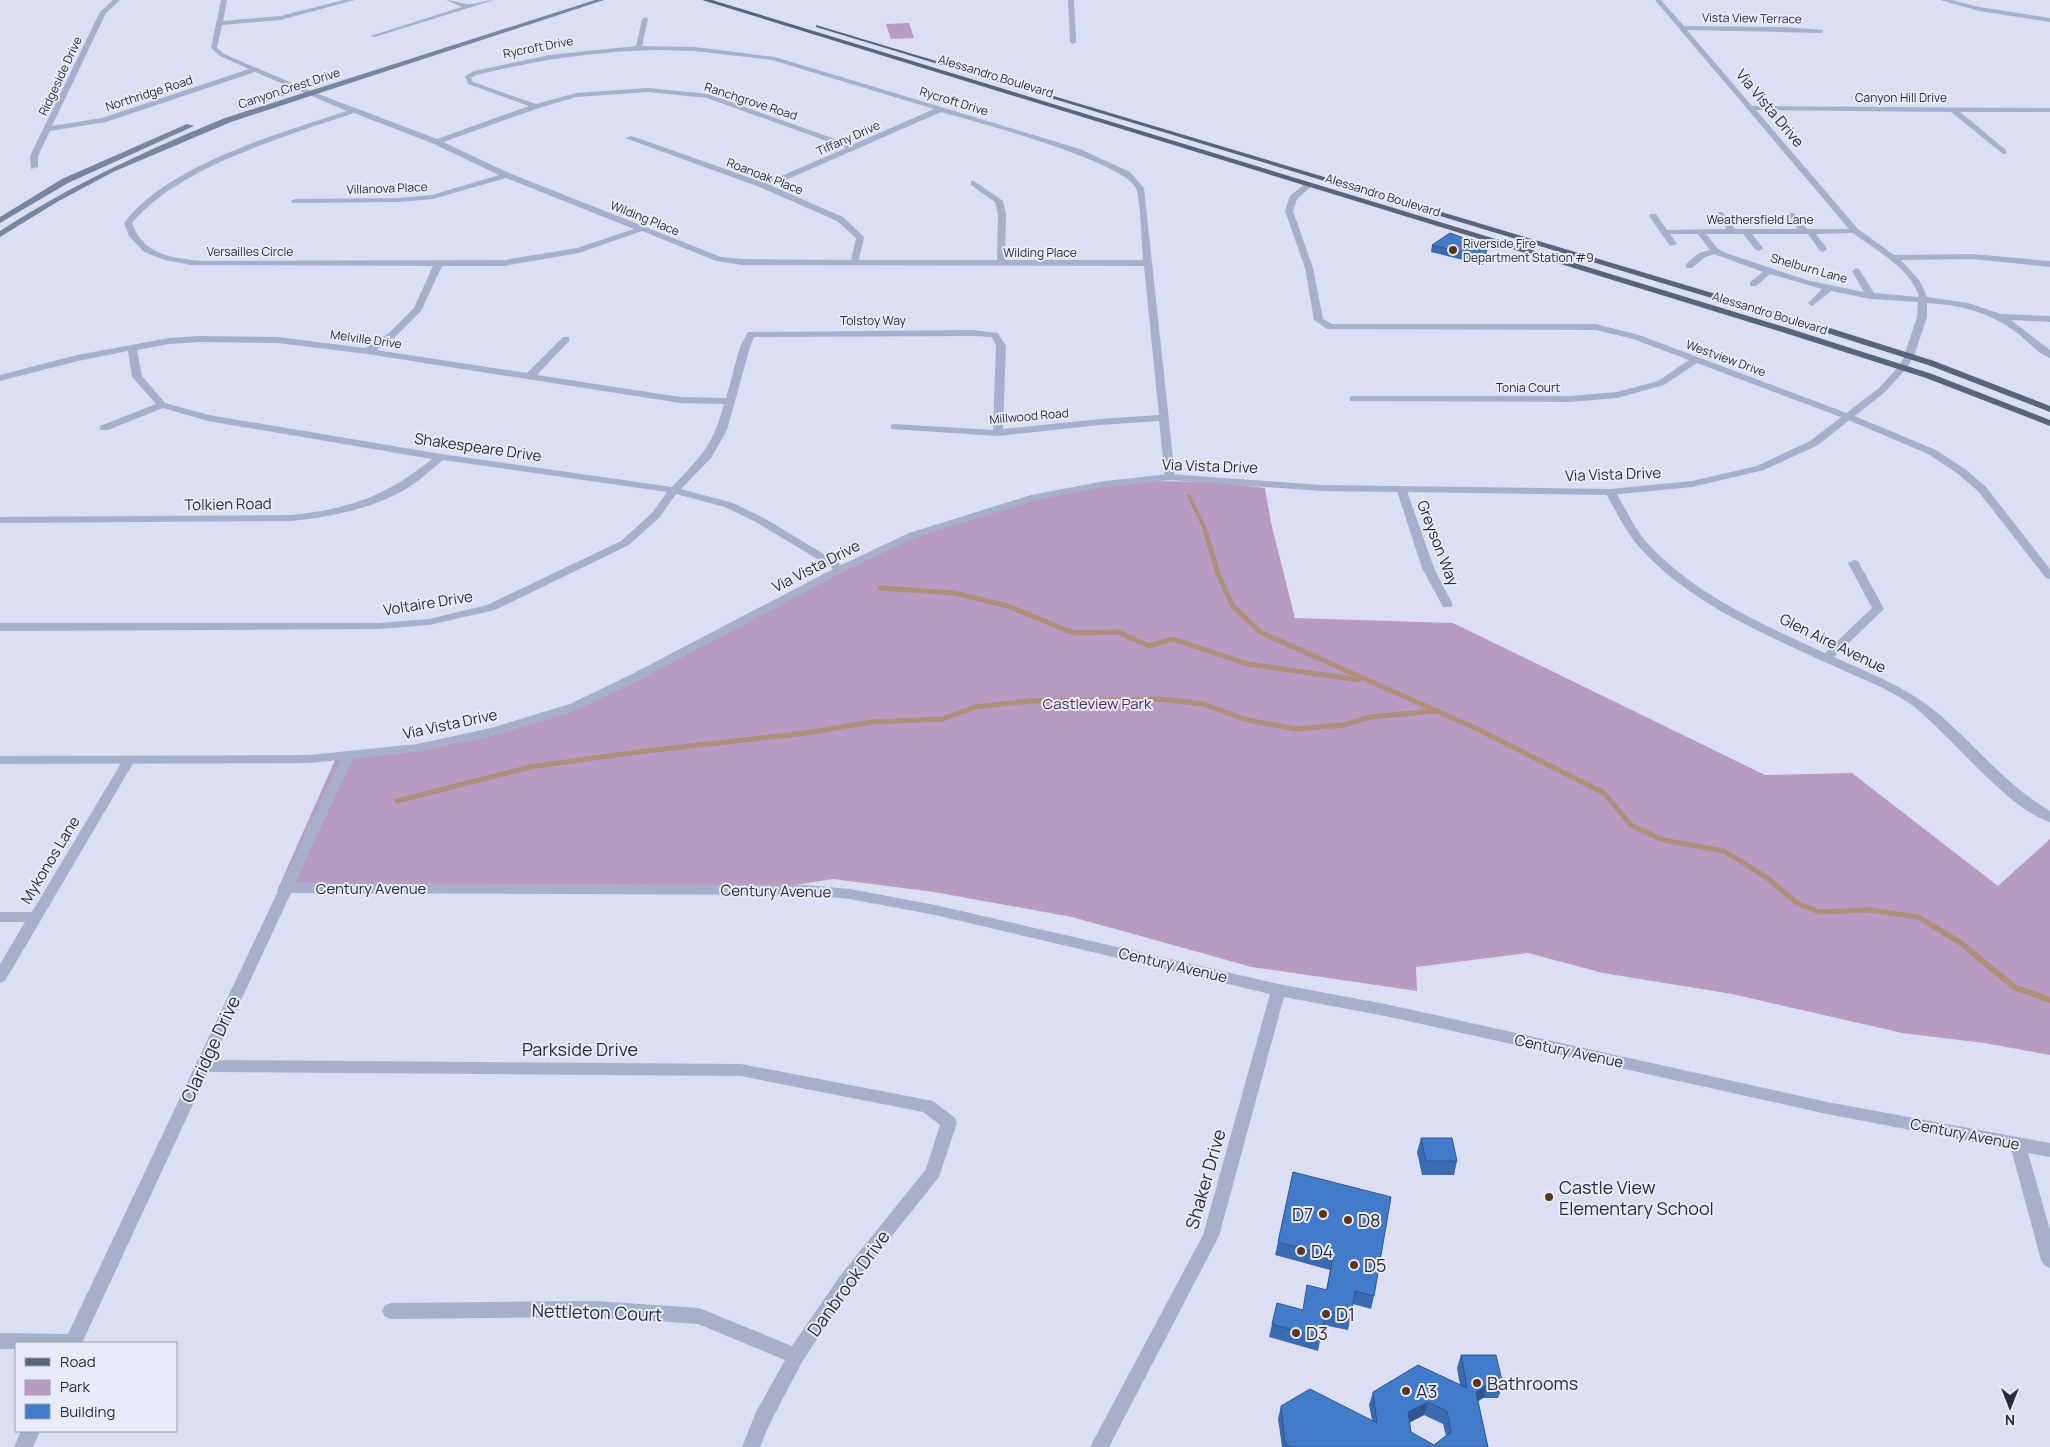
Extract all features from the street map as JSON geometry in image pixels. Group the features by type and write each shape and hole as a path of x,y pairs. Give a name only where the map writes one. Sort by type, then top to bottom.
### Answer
{"main road":[{"name":"Canyon Crest Drive","path":"0,221 65,182 146,144 231,110 583,0"},
{"name":"Canyon Crest Drive","path":"0,235 74,189 133,159 228,120 601,0"},
{"name":"Alessandro Boulevard","path":"705,0 1903,368 2002,403 2050,423"},
{"name":"Alessandro Boulevard","path":"745,4 1909,356 2050,409"}],"street":[{"name":"Ridgeside Drive","path":"34,167 34,156 103,12 117,0"},
{"name":"Wilding Place","path":"224,0 214,48 222,55 310,94 437,142 506,175 718,259 743,262 1149,264"},
{"path":"218,23 280,18 352,0"},
{"path":"449,0 468,7"},
{"path":"373,36 491,0"},
{"path":"1071,0 1073,42"},
{"name":"Via Vista Drive","path":"0,760 309,759 417,748 493,732 574,707 636,678 841,569 913,534 1035,497 1105,484 1170,477 1322,488 1610,492 1692,484 1760,468 1814,443 1882,390 1903,368 1922,318 1923,295 1917,283 1893,258 1855,231 1658,0"},
{"path":"1944,0 1979,9 2050,20"},
{"path":"639,46 645,19"},
{"name":"Vista View Terrace","path":"1682,28 1821,31"},
{"name":"Rycroft Drive","path":"536,106 470,83 467,77 474,73 535,58 587,50 639,46 708,48 773,58 1077,151 1127,174 1140,188 1170,477"},
{"name":"Northridge Road","path":"48,129 103,120 254,70"},
{"name":"Ranchgrove Road","path":"437,142 536,106 576,95 618,90 648,90 708,96 853,148"},
{"name":"Canyon Hill Drive","path":"1751,108 2050,110"},
{"path":"1951,108 2003,152"},
{"name":"Tiffany Drive","path":"765,186 941,109"},
{"name":"Versailles Circle","path":"353,110 236,154 167,187 136,209 128,223 129,231 149,252 168,260 202,264 504,263 538,259 579,250 641,229"},
{"name":"Roanoak Place","path":"629,138 765,186 840,219 860,237 854,263"},
{"name":"Villanova Place","path":"296,202 398,200 433,197 506,175"},
{"path":"974,183 999,201 1002,214 1001,263"},
{"name":"Westview Drive","path":"1309,186 1293,198 1289,211 1309,268 1319,320 1330,327 1596,327 1636,337 1905,438 1932,452 1961,471 1982,489 2050,576"},
{"path":"1719,214 1733,232"},
{"path":"1792,215 1823,249"},
{"path":"1653,216 1673,244"},
{"name":"Weathersfield Lane","path":"1664,232 1855,231"},
{"path":"1689,266 1702,255 1715,251 1700,232"},
{"path":"1746,232 1759,248"},
{"name":"Shelburn Lane","path":"1715,251 1770,270 1830,287 1871,296 1974,307 2000,317"},
{"path":"1893,258 1949,254 1983,255 2050,264"},
{"path":"367,351 392,335 418,308 439,263"},
{"path":"1754,284 1770,270"},
{"path":"1856,271 1871,296"},
{"path":"1812,303 1830,287"},
{"path":"2000,317 2050,319"},
{"path":"2000,317 2050,354"},
{"name":"Tolstoy Way","path":"751,334 973,333 995,335 1001,346 998,433"},
{"name":"Voltaire Drive","path":"0,627 379,626 429,622 491,608 625,543 656,515 674,490 708,456 722,430 751,334"},
{"name":"Melville Drive","path":"1,376 78,358 169,341 238,338 278,340 367,351 680,400 730,401"},
{"path":"529,377 566,339"},
{"path":"104,428 162,405 137,377 132,348"},
{"name":"Tonia Court","path":"1353,399 1570,399 1617,395 1661,383 1695,360"},
{"name":"Shakespeare Drive","path":"162,405 208,418 441,458 674,490 730,505 760,520 841,569"},
{"name":"Millwood Road","path":"895,427 998,433 1100,422 1165,418"},
{"name":"Tolkien Road","path":"0,520 292,518 324,515 369,502 395,490 441,458"},
{"name":"Greyson Way","path":"1402,490 1428,568 1447,605"},
{"name":"Glen Aire Avenue","path":"1610,492 1644,546 1682,581 1743,616 1912,700 1954,736 1989,771 2037,810 2050,817"},
{"path":"1827,658 1878,609 1854,562"},
{"name":"Claridge Drive","path":"73,1342 348,756"},
{"name":"Mykonos Lane","path":"0,977 129,760"},
{"name":"Century Avenue","path":"285,888 806,890 850,894 1068,940 1278,990 1390,1011 1827,1108 2050,1150"},
{"path":"0,917 34,917"},
{"name":"Shaker Drive","path":"1099,1447 1211,1236 1278,990"},
{"name":"Parkside Drive","path":"202,1066 741,1070 927,1106 949,1122"},
{"name":"Danbrook Drive","path":"751,1447 763,1418 796,1356 846,1281 932,1172 949,1122"},
{"path":"2018,1145 2050,1260"},
{"name":"Nettleton Court","path":"391,1311 596,1309 699,1316 796,1356"},
{"path":"0,1341 36,1342"},
{"path":"23,1447 30,1432"}],"green space":[{"path":"909,23 914,38 891,39 886,24"},
{"name":"Castleview Park","path":"1150,481 1214,482 1265,488 1271,523 1295,618 1453,623 1765,775 1852,773 1998,886 2050,839 2050,1055 1984,1043 1902,1033 1732,994 1603,973 1528,953 1416,967 1417,991 1252,967 1072,917 934,892 833,879 751,892 277,891 336,758 394,752 544,717 616,685 888,546 1065,489"}],"building":[{"path":"1450,233 1488,247 1484,258 1432,245"},
{"path":"1421,1138 1452,1138 1457,1161 1426,1161"},
{"path":"1293,1172 1391,1197 1374,1296 1355,1291 1351,1317 1326,1311 1321,1338 1272,1324 1277,1303 1303,1310 1307,1285 1327,1290 1333,1257 1278,1242"},
{"path":"1461,1355 1496,1355 1503,1385 1487,1385 1476,1392 1488,1447 1290,1447 1285,1442 1281,1406 1310,1389 1377,1423 1373,1392 1418,1365 1467,1388","holes":["1428,1402 1447,1411 1451,1432 1434,1445 1411,1432 1408,1412"]}],"waterway":[{"path":"1189,496 1206,531"},
{"path":"1205,530 1218,574 1233,606 1260,632 1475,728 1604,793 1631,825 1663,840 1724,851 1766,877 1797,903 1819,912 1870,910 1918,917 1935,927"},
{"path":"880,588 954,593 1008,606 1073,633 1118,632 1149,646 1173,639 1247,664 1359,680"},
{"path":"397,801 530,767 637,752 806,733 872,722 943,719 975,707 1029,701 1160,699 1204,704 1247,720 1296,729 1344,725 1370,717 1436,711"},
{"path":"1933,926 1961,943 2014,987 2050,1000"}],"place":[{"name":"Riverside Fire Department Station #9","path":"1453,250"},
{"name":"Castle View Elementary School","path":"1549,1197"},
{"name":"D7","path":"1323,1214"},
{"name":"D8","path":"1348,1220"},
{"name":"D4","path":"1301,1251"},
{"name":"D5","path":"1354,1265"},
{"name":"D1","path":"1326,1314"},
{"name":"D3","path":"1296,1333"},
{"name":"Bathrooms","path":"1477,1383"},
{"name":"A3","path":"1406,1391"}]}
